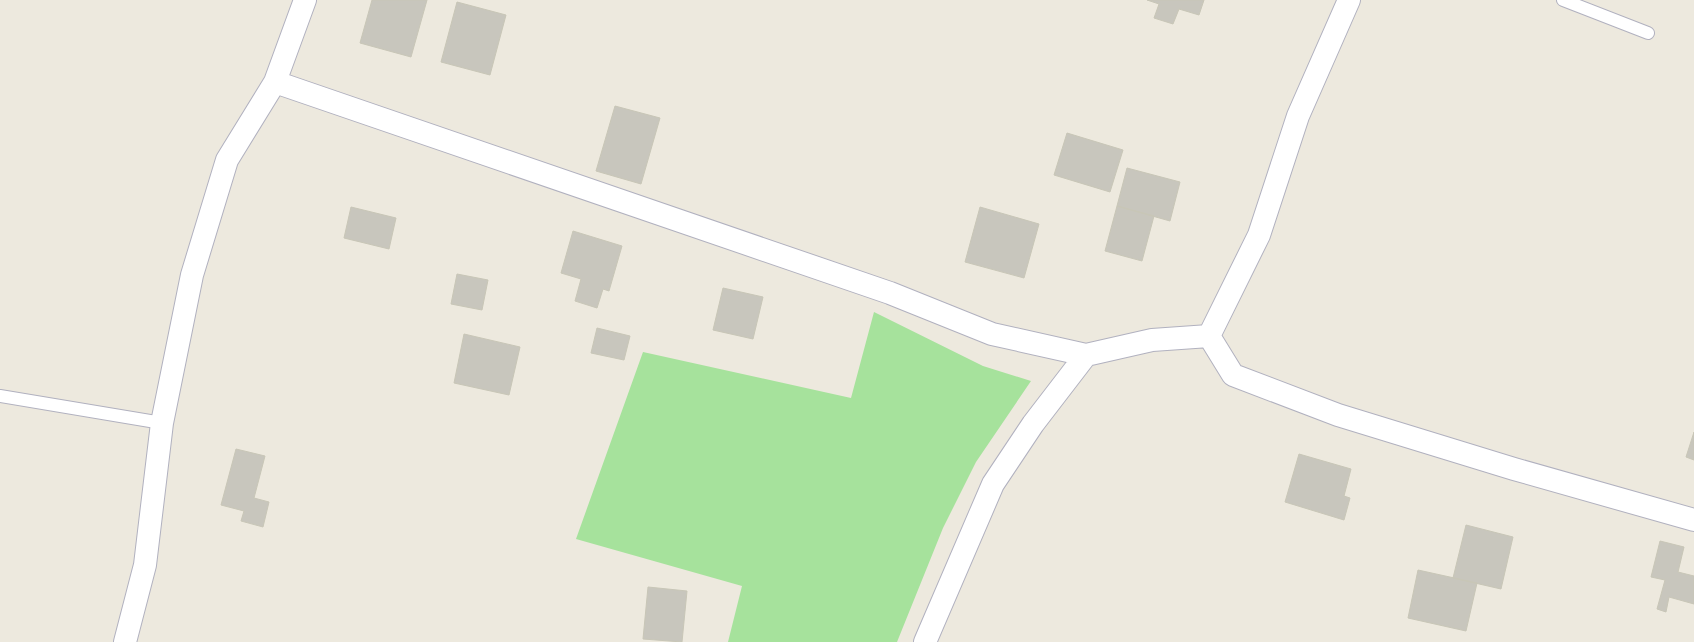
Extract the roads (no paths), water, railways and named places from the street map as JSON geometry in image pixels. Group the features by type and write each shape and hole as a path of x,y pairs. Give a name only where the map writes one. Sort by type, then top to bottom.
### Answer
{"street":[{"path":"125,642 145,565 162,423 192,275 227,160 275,82 305,0"},
{"path":"1209,336 1259,235 1298,116 1349,0"},
{"path":"275,82 890,293 992,334 1086,354 1152,340 1209,336"},
{"path":"1209,336 1233,374 1330,412 1514,469 1694,520"},
{"path":"925,642 993,484 1033,424 1086,354"}],"lane":[{"path":"1563,0 1648,33"},
{"path":"0,396 162,423"}]}
